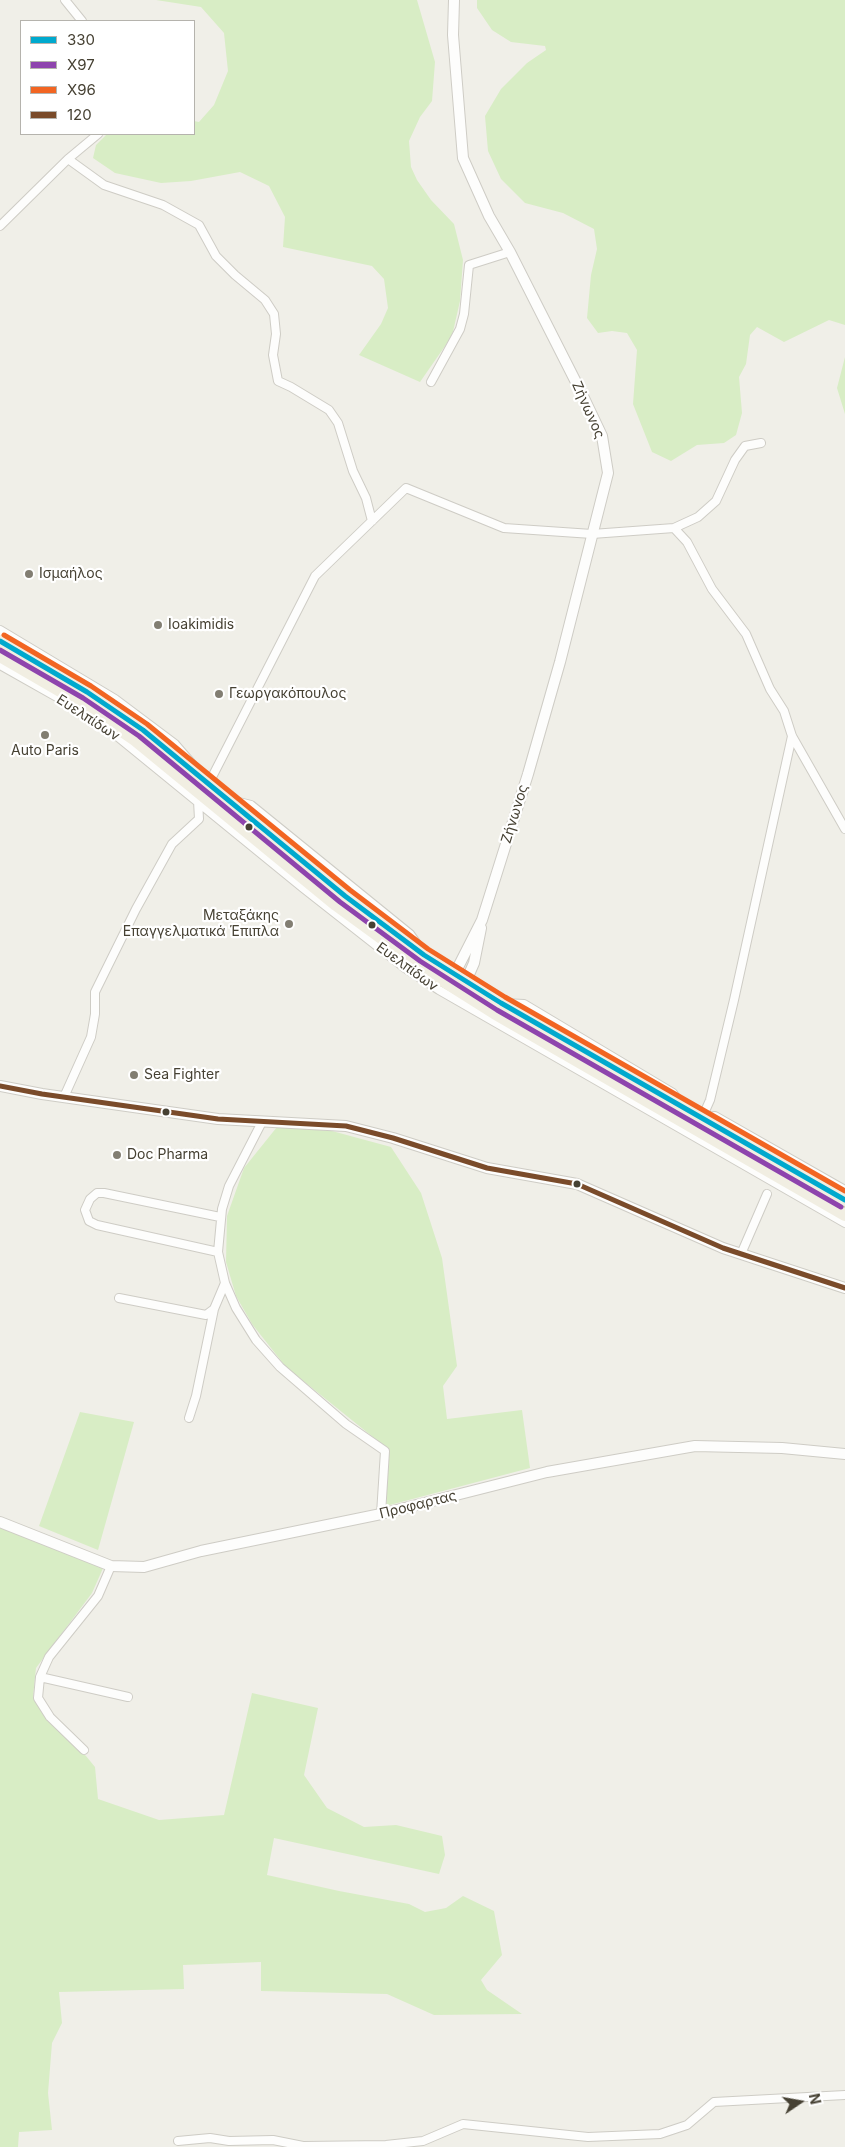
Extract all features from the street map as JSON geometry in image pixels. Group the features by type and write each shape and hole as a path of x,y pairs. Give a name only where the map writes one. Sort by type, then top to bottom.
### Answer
{"main road":[{"path":"0,641 19,647 119,713 209,782 345,896 424,955 452,979"},
{"path":"0,656 29,677 81,703 135,740 306,885 395,949 464,986 501,1003 710,1141 808,1198 845,1215"},
{"path":"464,986 529,1037 599,1066 682,1107 845,1200"}],"street":[{"path":"65,0 81,20"},
{"name":"Ζήνωνος","path":"454,0 453,35 463,158 489,216 510,252 602,436 608,473 539,737 482,920"},
{"path":"0,226 68,159 97,135"},
{"path":"68,159 104,185 163,204 199,226 216,256 265,300 274,314 276,334 273,355 278,381 329,410 338,423 353,471 366,498 372,521"},
{"path":"431,382 460,329 464,314 469,265 510,252"},
{"path":"209,782 314,576 406,488 504,528 592,534 674,528 698,517 716,502 735,460 745,446 761,443"},
{"path":"674,528 686,542 712,589 746,634 770,689 784,711 792,736 845,829"},
{"path":"0,630 19,647"},
{"name":"Ευελπίδων","path":"0,665 29,677 113,733 198,802 306,885 404,968 439,990 529,1037"},
{"path":"702,1118 710,1100 734,1000 792,736"},
{"path":"64,1097 91,1037 95,1014 95,992 136,909 172,844 199,820 198,802"},
{"path":"452,979 482,920"},
{"path":"464,986 478,944 482,920"},
{"path":"0,1086 64,1097 218,1118 346,1126 393,1138 487,1168 578,1184 723,1248 845,1288"},
{"path":"702,1118 714,1116 845,1190"},
{"path":"262,1122 229,1186 220,1217 218,1252 225,1283 236,1308 256,1340 280,1367 346,1424 385,1451 381,1514"},
{"path":"218,1252 97,1225 89,1221 85,1210 90,1199 97,1193 104,1193 220,1217"},
{"path":"741,1254 767,1194"},
{"path":"808,1198 845,1223"},
{"path":"189,1418 196,1396 214,1309 225,1283"},
{"path":"119,1298 194,1314 206,1314 214,1309"},
{"name":"Προφαρτας","path":"0,1522 112,1566 144,1567 201,1551 381,1514 547,1472 695,1446 782,1448 845,1454"},
{"path":"84,1750 50,1717 38,1698 40,1677 49,1657 98,1596 112,1566"},
{"path":"40,1677 128,1697"},
{"path":"178,2141 210,2138 273,2144 346,2147 413,2143 423,2141 463,2124 547,2131 588,2137 660,2134 686,2125 714,2102 845,2096"}],"green space":[{"path":"156,0 417,0 435,62 432,101 420,117 409,141 411,167 417,180 431,200 454,224 463,260 460,301 452,336 420,382 359,355 381,324 388,308 384,279 372,266 283,247 285,217 269,186 240,172 191,181 161,183 115,173 93,158 96,145 106,135 195,135 195,121 199,122 214,105 228,71 224,33 201,7"},
{"path":"477,0 845,0 845,325 829,320 784,342 757,327 750,335 746,364 739,377 742,413 736,435 724,443 697,445 671,461 652,452 633,404 637,350 627,333 612,331 598,333 587,318 591,275 597,249 594,229 563,213 525,203 501,179 488,151 485,116 501,89 527,63 546,50 545,46 511,42 492,30 477,8"},
{"path":"845,357 845,414 837,388"},
{"path":"277,1127 332,1131 391,1147 421,1193 442,1258 457,1366 443,1386 447,1419 522,1410 530,1468 386,1506 389,1450 286,1367 252,1324 236,1296 226,1262 227,1216 244,1168"},
{"path":"80,1412 134,1422 98,1550 39,1526"},
{"path":"0,1526 104,1566 92,1593 36,1668 33,1697 50,1722 95,1767 98,1799 159,1820 224,1815 252,1693 318,1708 304,1775 327,1808 364,1827 396,1825 442,1836 445,1855 439,1874 274,1838 267,1875 409,1904 425,1912 446,1908 463,1896 494,1911 502,1955 481,1980 487,1990 522,2014 434,2015 387,1994 261,1991 261,1962 183,1965 184,1989 59,1992 62,2023 52,2043 48,2093 52,2130 19,2132 18,2147 0,2147"}],"transit line":[{"name":"Χ96","path":"4,635 91,686 147,724 350,890 428,949 505,997 845,1191"},
{"name":"330","path":"0,641 87,692 143,730 345,896 424,955 501,1003 845,1200"},
{"name":"X97","path":"0,650 83,698 139,736 340,902 420,961 497,1010 841,1207"},
{"name":"120","path":"0,1086 42,1094 218,1119 346,1126 393,1138 487,1168 577,1184 723,1248 845,1288"}],"place":[{"name":"Ισμαήλος","path":"29,574"},
{"name":"Ioakimidis","path":"158,625"},
{"name":"Γεωργακόπουλος","path":"219,694"},
{"name":"Auto Paris","path":"45,735"},
{"name":"Μεταξάκης Επαγγελματικά Έπιπλα","path":"289,924"},
{"name":"Sea Fighter","path":"134,1075"},
{"name":"Doc Pharma","path":"117,1155"}]}
